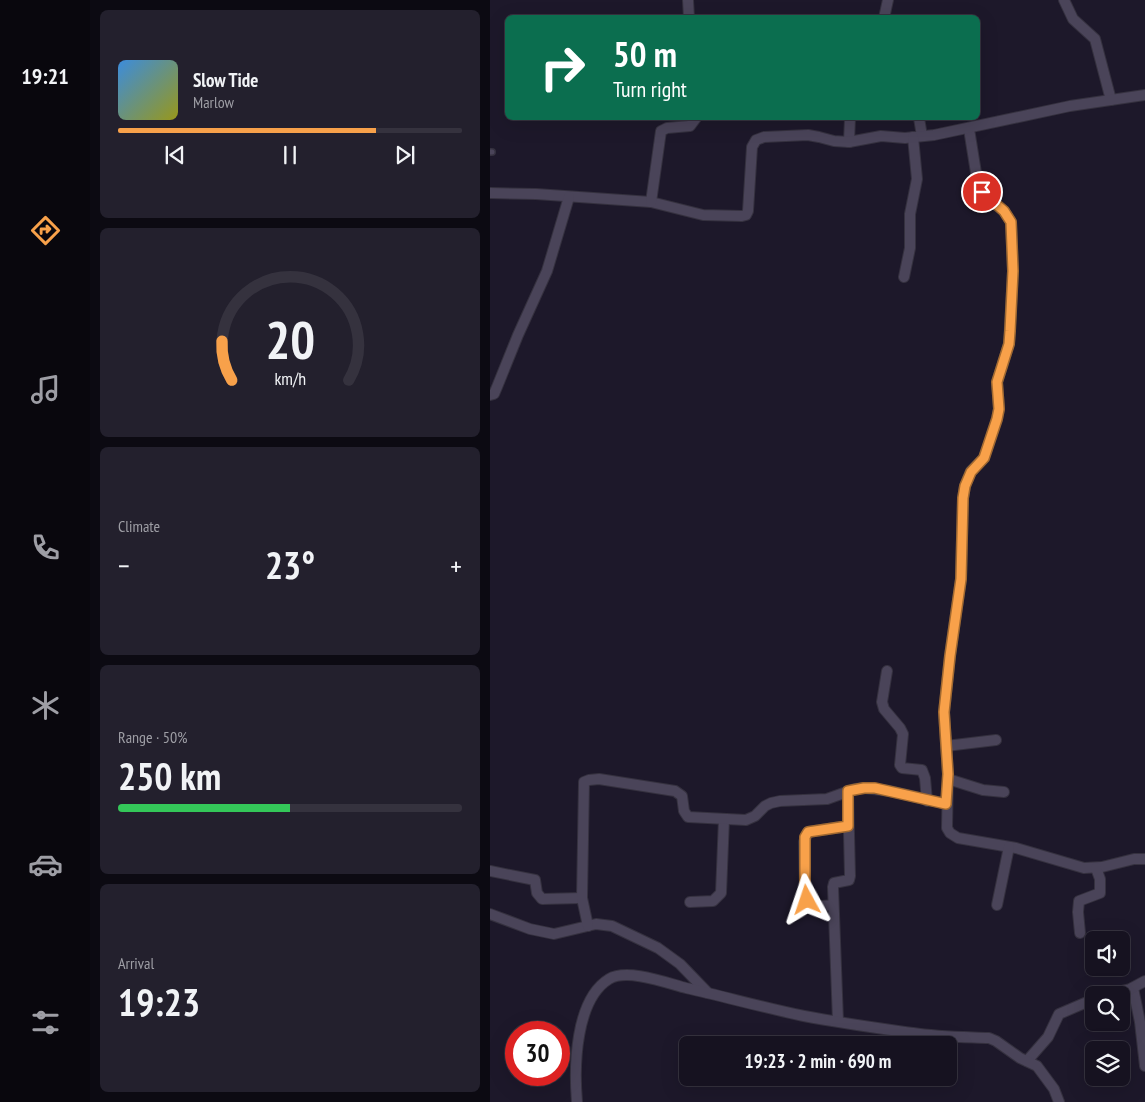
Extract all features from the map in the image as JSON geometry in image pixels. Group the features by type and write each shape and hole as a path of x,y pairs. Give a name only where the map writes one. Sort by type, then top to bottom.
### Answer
{"street":[{"path":"688,0 689,15"},
{"path":"885,15 888,0"},
{"path":"1064,0 1073,19 1095,39 1111,100"},
{"path":"490,193 519,193 651,202 703,215 744,216 748,211 752,148 758,138 808,135 819,136 834,142 849,142 881,136 917,137 969,129 1070,106 1145,95"},
{"path":"651,202 661,131 667,128 690,126 694,120"},
{"path":"849,142 850,120"},
{"path":"904,277 910,248 910,214 917,179 919,120"},
{"path":"969,129 978,185 986,197 1004,211 1011,222 1013,271 1009,344 997,382 999,409 997,419 984,458 971,472 965,486 963,498 961,579 944,712 948,779 946,824 950,833 954,836 1044,855 1084,868 1096,868 1134,859 1145,859"},
{"path":"490,395 494,394 498,387 518,335 547,271 569,197"},
{"path":"887,672 882,702 884,709 903,734 900,765 902,768 922,770 925,778 927,801"},
{"path":"946,746 996,740"},
{"path":"588,926 582,898 584,820 582,789 584,782 589,780 599,779 675,791 682,796 684,811 688,817 746,820 756,816 765,806 780,801 827,799 848,791 864,788 875,788 946,804"},
{"path":"948,779 984,790 1004,792"},
{"path":"838,1021 834,884 849,880 850,876 848,791"},
{"path":"690,902 713,901 721,894 724,819"},
{"path":"834,905 815,906 811,905 807,900 805,894 804,842 808,832 848,826"},
{"path":"997,905 1009,847"},
{"path":"1080,933 1079,902 1100,893 1100,879 1096,868"},
{"path":"490,871 535,880 537,893 542,899 582,898"},
{"path":"490,914 530,929 554,934 601,924 612,926 658,948 680,964 709,993"},
{"path":"577,1102 575,1082 578,1047 586,1007 595,993 608,979 615,976 631,975 806,1016 915,1034 989,1038 1020,1058 1033,1063 1054,1089 1059,1102"},
{"path":"1130,989 1145,981"},
{"path":"1133,988 1140,1022 1145,1066"},
{"path":"1027,1061 1048,1038 1058,1014 1085,1002"}],"route":[{"path":"807,900 805,894 805,837 808,832 848,826 848,791 875,788 946,804 948,774 944,712 961,579 961,510 965,486 971,472 984,458 997,419 999,409 997,382 1007,352 1010,331 1013,271 1011,222 1004,211 982,192"}]}
